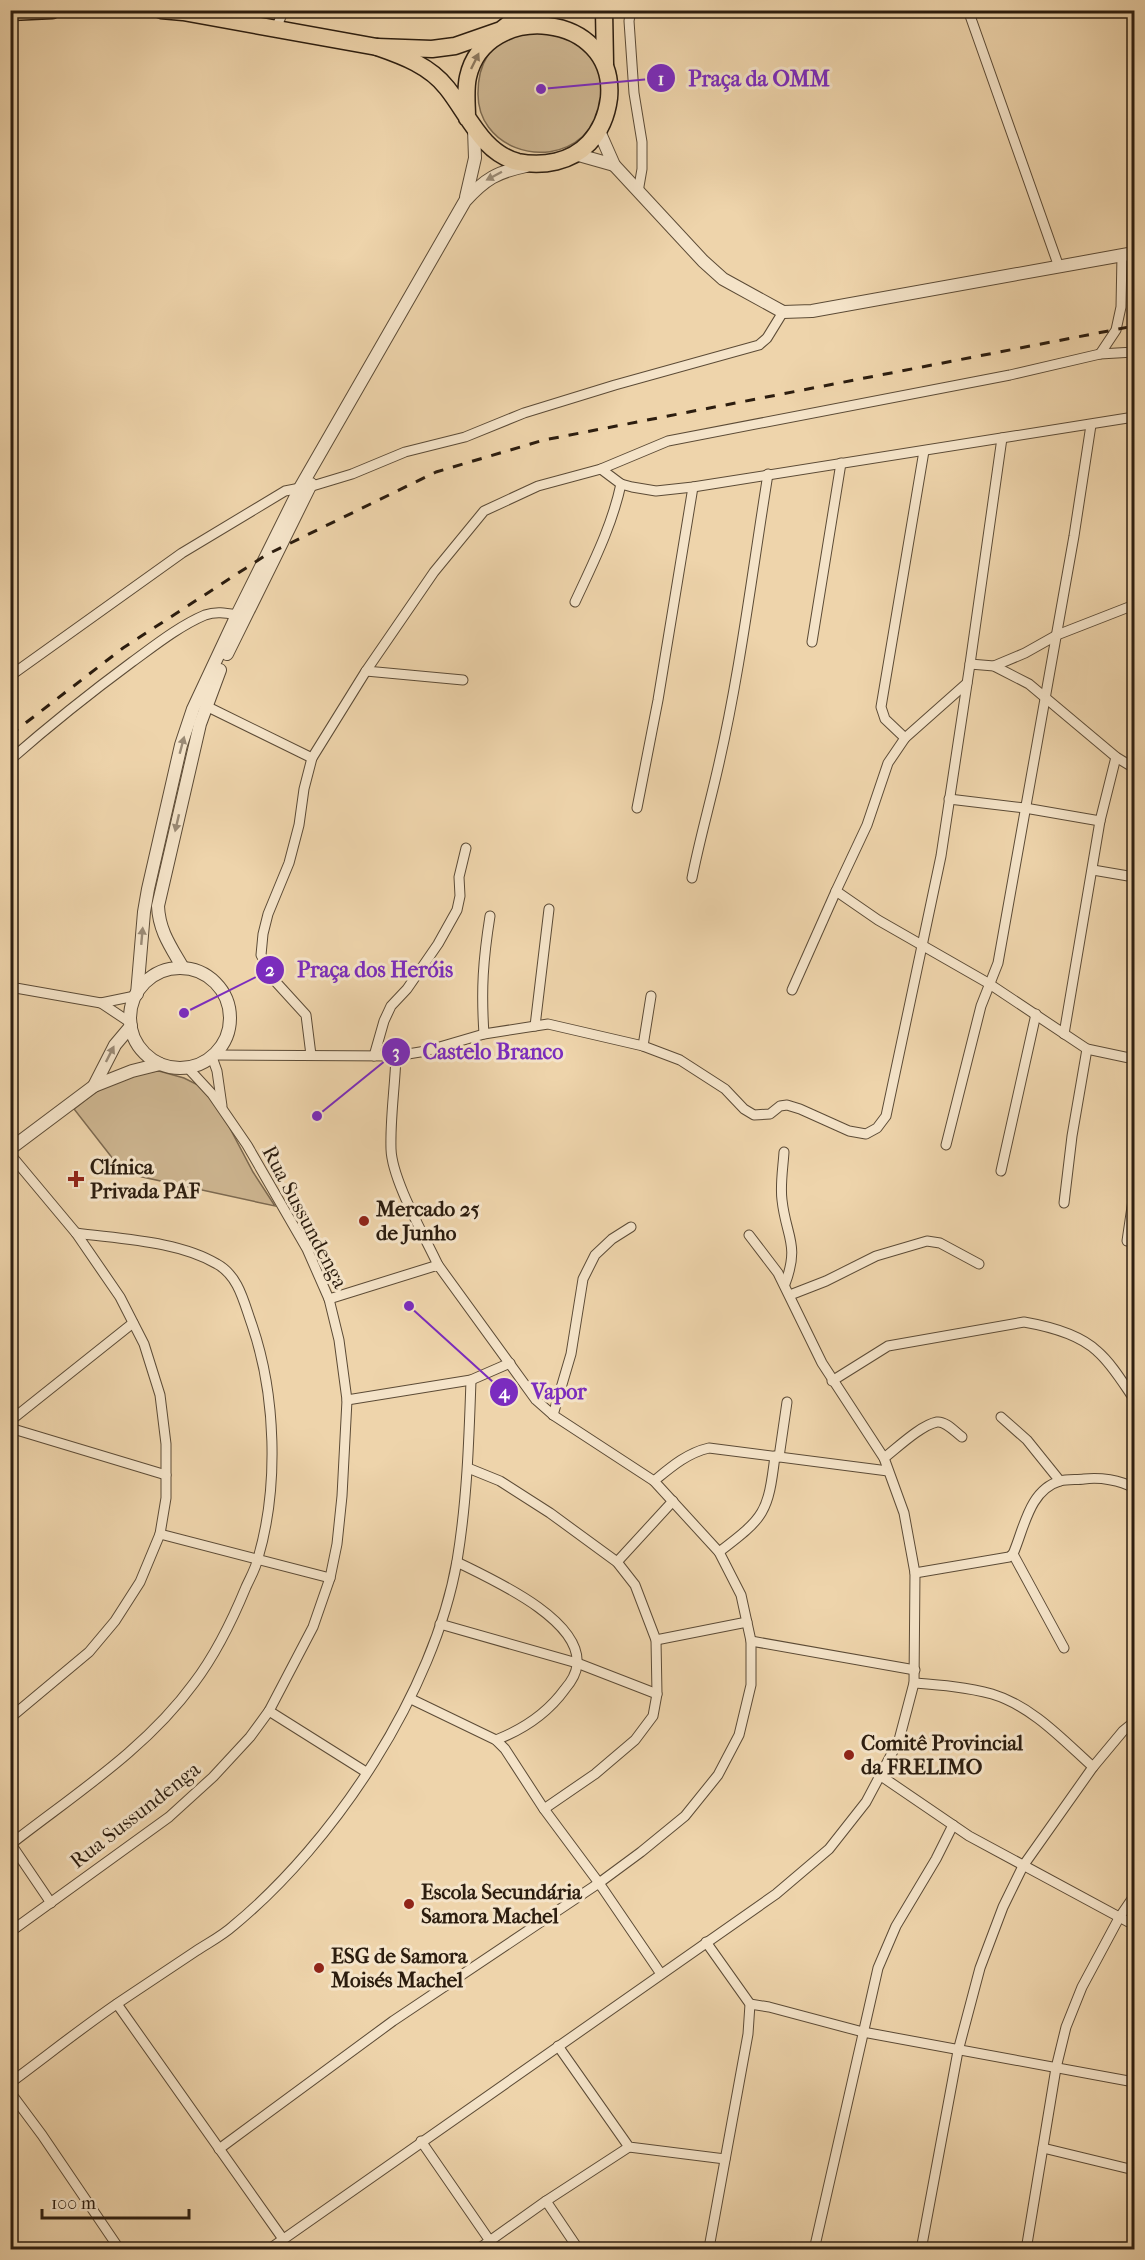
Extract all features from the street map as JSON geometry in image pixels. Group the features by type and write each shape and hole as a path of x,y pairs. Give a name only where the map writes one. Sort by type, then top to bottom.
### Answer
{"highway":[{"path":"10,12 52,10"},
{"path":"161,10 183,11 378,47 455,46 501,30 542,21 562,25 580,34 595,49 605,67"},
{"path":"470,123 468,78 473,63 481,49 527,10"},
{"path":"378,47 413,60 446,86 470,123 485,142 498,153 514,161 532,165 554,163 575,154 588,144 599,130 608,110 610,88 605,67 604,10"}],"street":[{"path":"276,28 284,10"},
{"path":"632,10 629,21 634,93 642,142 642,169 638,192"},
{"path":"968,10 1059,267"},
{"path":"183,968 162,934 158,906 206,706 223,662 329,438 465,201 476,158 470,123"},
{"path":"599,130 614,165 703,261 723,279 783,312 812,311 1128,254 1116,330 1100,354"},
{"path":"575,154 614,165"},
{"path":"465,201 489,178 503,171 532,165"},
{"path":"10,676 182,553 285,491 352,474 405,452 465,438 524,413 558,402 759,345 767,338 783,312"},
{"path":"311,1055 306,1015 275,981 261,955 262,934 289,863 312,758 366,670 434,572 483,511 538,486 601,469 668,441 1010,375 1100,354 1134,352"},
{"path":"601,469 621,484 656,491 1134,417"},
{"path":"946,1145 981,1006 988,983 998,963 1057,635 1091,425"},
{"path":"213,1056 396,1056 426,1051 484,1034 548,1024 643,1046 680,1060 725,1089 744,1109 754,1115 770,1114 780,1106 787,1105 849,1131 866,1134 877,1128 886,1116 941,856 1002,438"},
{"path":"905,738 885,718 881,706 924,451"},
{"path":"812,642 841,463"},
{"path":"692,878 733,692 768,474"},
{"path":"575,602 616,509 621,484"},
{"path":"10,987 101,1003 136,995 152,977 172,969 183,968 200,972 214,981 224,994 230,1009 230,1026 224,1042 213,1056 197,1066 171,1068 146,1055 136,1042 131,1024 131,1009 136,995 144,912 181,745 193,709 237,615 305,487"},
{"path":"637,808 658,700 693,487"},
{"path":"994,666 1057,635 1134,605"},
{"path":"10,760 70,708 148,650 189,623 220,612 237,615"},
{"path":"970,664 994,666 1029,684 1116,757 1134,768"},
{"path":"366,670 463,680"},
{"path":"792,990 867,825 888,763 905,738 967,682"},
{"path":"206,706 312,758"},
{"path":"1064,1034 1100,821 1116,757"},
{"path":"949,800 1025,808 1100,821"},
{"path":"374,1056 391,1006 438,945 457,910 460,896 459,877 466,849"},
{"path":"1093,870 1134,878"},
{"path":"837,891 871,915 988,983 1087,1049 1134,1059"},
{"path":"535,1026 549,909"},
{"path":"484,1034 481,991 490,916"},
{"path":"643,1046 651,996"},
{"path":"101,1003 131,1024"},
{"path":"1001,1171 1036,1014"},
{"path":"94,1086 115,1045 131,1024"},
{"path":"1064,1203 1072,1136 1087,1049"},
{"name":"Rua Sussundenga","path":"213,1056 223,1109"},
{"path":"219,2149 393,2021 599,1883 685,1816 718,1775 739,1735 751,1685 751,1641 741,1594 719,1552 654,1481 553,1415 536,1400 438,1265 395,1169 391,1150 396,1056"},
{"path":"10,1149 94,1086 132,1071 160,1064"},
{"name":"Rua Sussundenga","path":"10,1932 169,1817 213,1777 250,1737 269,1711 313,1627 330,1578 337,1544 342,1496 347,1400 339,1340 329,1299 307,1249 251,1152 206,1086 188,1068"},
{"path":"784,1152 782,1201 793,1249 792,1266 784,1284"},
{"path":"10,1154 76,1233 120,1297 144,1344 160,1395 166,1444 166,1498 160,1534 140,1582 89,1652 10,1718"},
{"path":"1127,1241 1134,1194"},
{"path":"553,1415 571,1354 583,1280 595,1255 612,1239 631,1227"},
{"path":"51,1903 10,1844 126,1756 165,1720 195,1682 220,1643 258,1559 267,1517 272,1462 270,1414 262,1354 235,1280 219,1264 189,1251 76,1233"},
{"path":"268,2250 776,1894 829,1849 866,1802 900,1740 915,1670 915,1573 904,1513 884,1458 832,1381 790,1294 749,1235"},
{"path":"790,1294 826,1281 876,1256 927,1241 940,1243 979,1264"},
{"path":"329,1299 438,1265"},
{"path":"832,1381 888,1346 1024,1322 1061,1332 1097,1350 1134,1399"},
{"path":"10,1421 133,1323"},
{"path":"347,1400 471,1380 510,1363"},
{"path":"10,2083 117,2004 232,1927 279,1884 326,1830 366,1772 411,1700 440,1624 457,1562 468,1468 471,1380"},
{"path":"719,1552 750,1529 766,1507 787,1402"},
{"path":"1001,1417 1027,1440 1060,1481"},
{"path":"884,1458 921,1430 937,1422 945,1424 962,1437"},
{"path":"10,1428 166,1475"},
{"path":"654,1481 676,1463 696,1451 709,1448 888,1471"},
{"path":"468,1468 500,1481 550,1513 617,1562 635,1585 656,1640 657,1694 653,1716 635,1740 595,1774 544,1809"},
{"path":"915,1573 1009,1557 1013,1554 1025,1518 1038,1498 1060,1481 1091,1478 1119,1482 1134,1488"},
{"path":"617,1562 673,1501"},
{"path":"160,1534 330,1578"},
{"path":"1013,1554 1064,1648"},
{"path":"457,1562 510,1589 550,1616 570,1638 577,1663 573,1678 554,1704 520,1731 496,1740"},
{"path":"656,1640 747,1622"},
{"path":"440,1624 577,1663 657,1694"},
{"path":"751,1641 915,1670"},
{"path":"914,1683 983,1692 1020,1706 1053,1730 1093,1767"},
{"path":"411,1700 496,1740 505,1749 544,1809 599,1883 661,1974"},
{"path":"269,1711 366,1772"},
{"path":"921,2250 958,2051 980,1968 1003,1907 1023,1866 1093,1767 1123,1731 1134,1722"},
{"path":"881,1776 953,1825 1023,1866 1134,1925"},
{"path":"814,2250 878,1968 892,1936 953,1825"},
{"path":"1026,2250 1056,2068 1066,2027 1082,1987 1119,1918 1134,1896"},
{"path":"706,1942 750,2004 748,2034 707,2249 752,2250"},
{"path":"117,2004 283,2239"},
{"path":"750,2004 770,2007 863,2032 1134,2082"},
{"path":"558,2046 628,2147"},
{"path":"10,2092 120,2250"},
{"path":"421,2141 490,2241"},
{"path":"477,2250 628,2147 725,2159"},
{"path":"1043,2148 1134,2170"},
{"path":"546,2201 579,2250"}],"shaded area":[{"path":"516,30 577,36 602,69 600,114 594,125 582,137 567,147 550,152 533,152 516,148 501,139 489,127 481,112 478,93 483,64 493,49"},
{"path":"159,1071 184,1078 206,1089 215,1100 253,1172 275,1206 124,1173 74,1109 113,1082 133,1074"}],"railway":[{"path":"10,735 123,648 266,555 436,472 544,440 1134,326"}],"place":[{"name":"Praça da OMM","path":"541,89"},
{"name":"Praça dos Heróis","path":"184,1013"},
{"name":"Castelo Branco","path":"317,1116"},
{"name":"Clínica Privada PAF","path":"76,1179"},
{"name":"Mercado 25 de Junho","path":"364,1221"},
{"name":"Vapor","path":"409,1306"},
{"name":"Comitê Provincial da FRELIMO","path":"849,1755"},
{"name":"Escola Secundária Samora Machel","path":"409,1904"},
{"name":"ESG de Samora Moisés Machel","path":"319,1968"}]}
